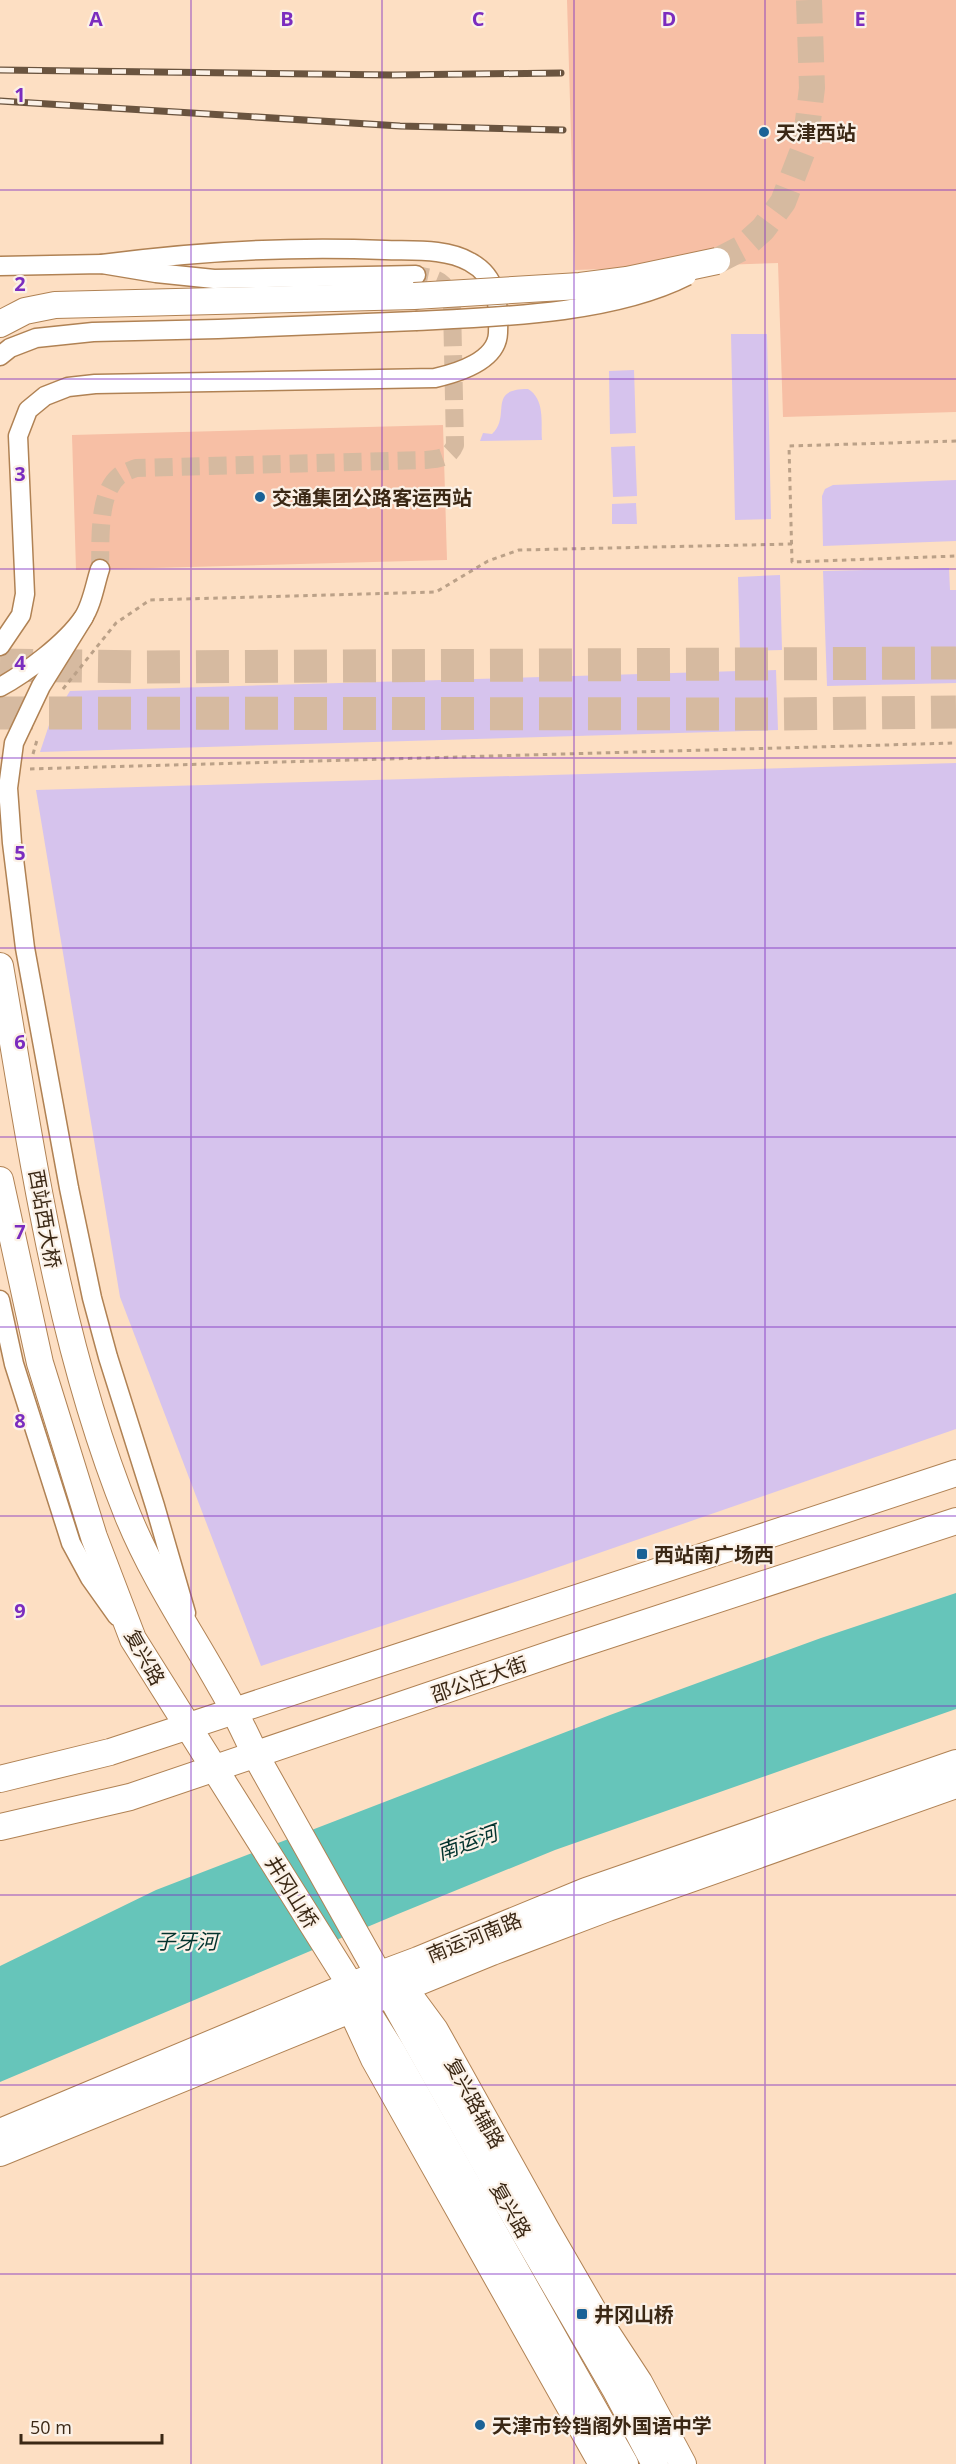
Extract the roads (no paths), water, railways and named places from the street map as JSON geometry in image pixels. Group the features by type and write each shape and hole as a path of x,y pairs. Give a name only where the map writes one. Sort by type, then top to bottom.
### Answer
{"street":[{"path":"0,266 102,264 215,250 317,247 432,251 470,261 487,276 496,290 498,336 489,352 473,366 435,378 95,384 68,387 45,396 28,410 18,436 25,594 21,615 0,646"},
{"path":"0,324 25,311 55,304 414,296 580,286 627,280 717,261"},
{"path":"0,356 10,348 36,338 93,332 447,319 548,311 608,302 645,292 680,280 717,261"},
{"path":"102,264 214,279 416,275"},
{"path":"99,569 84,617 41,686 15,743 8,788 6,844 69,1188 92,1298 108,1357 194,1641 234,1710 256,1756"},
{"path":"0,687 13,680 57,645 84,617"},
{"name":"西站西大桥","path":"0,966 56,1276 87,1403 109,1468 159,1581 194,1641"},
{"name":"西站西大桥","path":"0,1180 40,1363 75,1482"},
{"path":"0,1300 14,1364 71,1543 90,1578 133,1639"},
{"path":"0,1779 110,1752 185,1725 956,1473"},
{"name":"复兴路","path":"75,1482 111,1587 133,1639 185,1725 216,1768 246,1817"},
{"name":"邵公庄大街","path":"0,1827 130,1797 563,1650 956,1521"},
{"name":"井冈山桥","path":"256,1756 385,1977"},
{"name":"南运河南路","path":"0,2132 351,1991 586,1891 956,1763"},
{"name":"南运河南路","path":"385,1977 608,1908 956,1785"},
{"name":"井冈山桥","path":"246,1817 351,1991"},
{"name":"复兴路","path":"385,1977 655,2464"},
{"name":"复兴路辅路","path":"385,1977 435,2030 517,2179 601,2324 639,2382 683,2464"},
{"path":"351,1991 374,2059 602,2464"},
{"name":"复兴路","path":"351,1991 625,2464"},
{"name":"南运河南路","path":"0,2153 351,1991"}],"water":[{"name":"子牙河","path":"956,1593 956,1709 555,1850 0,2082 0,1966 156,1890 610,1715 821,1638"}],"tunnel":[{"path":"717,261 742,248 763,229 783,202 805,145 812,88 809,0"},
{"path":"100,569 102,520 107,494 119,476 136,468 426,460 450,453 455,445 452,305 447,290 441,282 416,275"},
{"path":"0,665 146,667 956,663"},
{"path":"0,713 780,714 956,712"}],"railway":[{"path":"0,70 393,75 561,73"},
{"path":"0,101 400,126 563,130"}],"place":[{"name":"天津西站","path":"764,132"},
{"name":"交通集团公路客运西站","path":"260,497"},
{"name":"西站南广场西","path":"642,1554"},
{"name":"井冈山桥","path":"582,2314"},
{"name":"天津市铃铛阁外国语中学","path":"480,2425"}],"water label":[{"name":"南运河","path":"467,1842"}]}
